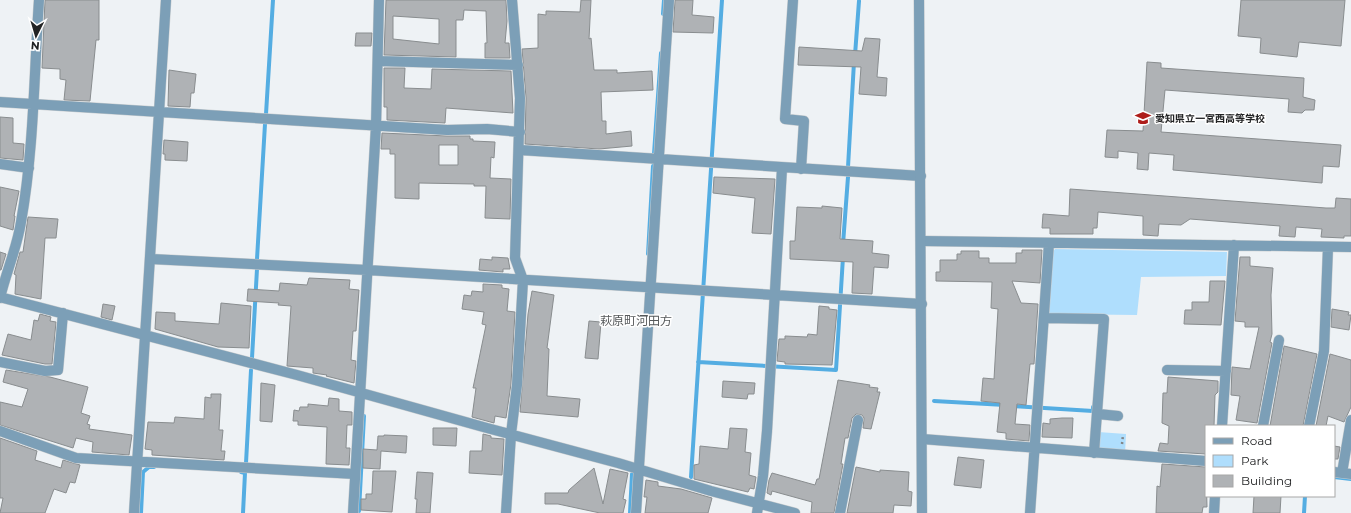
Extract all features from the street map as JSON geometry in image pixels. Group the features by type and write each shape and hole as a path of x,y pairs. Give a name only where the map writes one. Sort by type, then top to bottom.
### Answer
{"street":[{"path":"39,0 29,168 21,223 4,275 0,297 359,392 639,469 711,491 758,502 795,513"},
{"path":"134,513 151,260 166,0"},
{"path":"353,513 376,126 380,0"},
{"path":"506,513 511,434 517,385 523,280 515,258 520,132 518,65 512,0"},
{"path":"636,513 669,0"},
{"path":"793,0 785,119 804,121 801,170"},
{"path":"919,0 922,241 922,513"},
{"path":"378,61 518,65"},
{"path":"0,102 376,126 520,132"},
{"path":"520,150 801,170 921,176"},
{"path":"0,164 29,168"},
{"path":"756,513 764,468 782,168"},
{"path":"922,241 1351,247"},
{"path":"1030,513 1049,243"},
{"path":"1222,425 1234,245"},
{"path":"1309,425 1324,352 1328,247"},
{"path":"151,260 367,270 922,304"},
{"path":"0,362 45,371 58,370 63,313"},
{"path":"1044,318 1104,320 1094,453"},
{"path":"1262,425 1279,340"},
{"path":"1167,370 1226,371"},
{"path":"1098,414 1118,416"},
{"path":"840,513 858,420"},
{"path":"1342,473 1351,420"},
{"path":"0,431 76,458 355,474"},
{"path":"922,439 1205,461"},
{"path":"1214,513 1216,497"}],"green space":[{"path":"1055,249 1227,252 1226,276 1141,277 1137,315 1049,314 1053,252"},
{"path":"1098,432 1126,434 1125,454 1097,451"}],"building":[{"path":"45,0 99,0 99,40 96,40 90,101 64,100 66,80 60,79 60,69 42,68"},
{"path":"386,0 506,0 507,21 505,43 509,43 510,58 485,58 485,43 487,43 486,11 464,10 463,20 456,20 456,57 384,55","holes":["393,16 439,19 439,44 393,39"]},
{"path":"581,0 591,0 589,39 591,38 594,70 617,70 617,73 652,71 653,90 601,92 602,121 606,121 606,134 631,131 632,146 599,149 525,144 526,98 522,49 538,48 538,14 546,15 546,11 580,12"},
{"path":"675,0 693,0 692,15 714,17 713,33 673,32"},
{"path":"1241,0 1345,0 1341,46 1299,42 1297,57 1260,53 1261,38 1238,36"},
{"path":"356,33 372,33 371,46 355,46"},
{"path":"865,38 880,39 877,77 887,78 886,96 859,94 861,67 798,65 799,47 862,51"},
{"path":"1147,62 1161,63 1161,68 1304,78 1303,97 1315,100 1314,110 1305,110 1302,113 1288,112 1289,99 1165,90 1161,132 1341,145 1339,167 1323,166 1322,183 1173,170 1174,155 1149,153 1148,170 1137,169 1138,153 1118,151 1118,158 1105,157 1107,130 1143,131"},
{"path":"384,68 405,68 404,88 431,89 432,69 511,71 513,113 446,108 445,123 387,120 387,107 384,107"},
{"path":"169,70 196,74 194,93 191,93 190,107 168,106"},
{"path":"0,117 13,118 13,143 24,144 23,160 0,158"},
{"path":"382,133 470,136 470,139 473,139 473,141 495,142 494,158 491,157 490,178 511,179 510,219 485,218 486,186 474,186 474,184 419,183 419,199 395,198 395,154 390,154 390,149 381,149","holes":["439,145 458,145 458,165 439,165"]},
{"path":"164,140 188,142 187,161 165,160 165,154 163,154"},
{"path":"714,177 775,179 771,234 752,233 755,198 713,193"},
{"path":"0,187 19,191 13,230 0,226"},
{"path":"1070,189 1326,208 1335,208 1336,198 1351,199 1351,236 1344,236 1344,238 1321,237 1322,229 1296,227 1295,237 1279,236 1280,226 1190,219 1181,225 1159,224 1158,236 1143,235 1143,216 1098,212 1097,228 1093,228 1093,234 1050,234 1050,228 1042,228 1043,214 1069,216"},
{"path":"822,206 842,208 840,239 873,241 872,253 889,255 888,268 874,267 872,294 852,293 853,262 790,259 790,241 795,241 797,207 822,208"},
{"path":"28,217 58,219 56,238 45,238 41,299 15,294 16,275 14,274 20,252 23,252"},
{"path":"1022,250 1042,250 1040,283 1012,281 1021,303 1038,304 1034,364 1030,364 1026,405 1017,404 1015,424 1030,425 1029,441 1006,439 1006,433 997,432 1000,403 981,401 983,378 994,379 998,309 991,308 992,282 936,281 936,272 940,272 940,260 957,260 957,254 961,254 961,251 979,251 979,258 989,258 989,263 1016,263 1016,253 1022,253"},
{"path":"0,252 6,254 1,270 0,270"},
{"path":"492,257 508,258 510,269 503,269 503,272 479,270 480,259 492,260"},
{"path":"1240,257 1250,257 1250,266 1273,268 1271,295 1272,334 1270,342 1272,343 1257,423 1236,420 1240,396 1231,395 1232,367 1250,369 1259,327 1245,327 1245,322 1235,321"},
{"path":"309,278 350,280 349,289 359,290 356,331 353,331 351,360 356,361 354,383 326,376 327,375 313,373 313,368 287,366 291,306 278,305 279,303 247,301 248,289 279,291 280,283 307,285"},
{"path":"1210,281 1225,281 1221,325 1184,324 1185,310 1192,310 1192,302 1209,302"},
{"path":"483,284 502,285 502,288 509,289 507,311 515,312 511,384 506,418 495,416 494,423 472,417 476,388 473,388 486,325 482,324 484,312 462,309 464,295 471,296 472,291 483,292"},
{"path":"532,291 554,295 547,348 549,349 547,396 580,399 578,417 520,412 528,314"},
{"path":"221,303 251,306 249,348 218,347 155,329 156,312 175,313 175,321 219,324"},
{"path":"103,304 115,306 112,320 101,317"},
{"path":"819,306 837,310 832,365 785,364 785,362 777,361 779,339 785,339 785,336 807,337 808,334 817,335"},
{"path":"1332,309 1349,312 1348,315 1351,315 1349,330 1331,327"},
{"path":"40,314 51,317 50,321 56,322 52,364 45,364 2,355 8,334 31,340 34,320 38,321"},
{"path":"589,321 601,322 598,359 585,358"},
{"path":"1284,346 1317,354 1303,425 1270,425"},
{"path":"1330,354 1351,360 1351,407 1344,422 1328,416 1326,425 1316,425"},
{"path":"6,370 50,377 88,387 81,413 90,416 87,424 90,425 89,429 132,435 129,455 92,452 93,442 76,438 73,448 0,425 0,402 22,407 28,389 3,382"},
{"path":"1168,377 1218,381 1218,392 1215,395 1214,425 1205,425 1205,454 1158,451 1160,443 1168,444 1169,426 1162,423 1163,393 1167,393"},
{"path":"838,380 870,385 869,387 878,388 877,392 880,392 871,429 863,428 864,418 862,415 856,414 852,418 848,438 845,438 841,464 843,464 834,513 811,513 812,502 772,491 771,495 767,493 769,480 772,473 815,485 817,479 819,479"},
{"path":"723,381 755,383 754,394 748,394 747,399 722,397"},
{"path":"261,383 275,385 272,422 260,421"},
{"path":"211,394 221,394 219,430 223,430 221,451 225,451 224,460 152,455 152,450 145,449 148,422 174,423 175,417 204,419 205,397 211,398"},
{"path":"329,398 339,399 339,411 352,412 352,425 347,425 346,448 350,448 349,465 326,464 327,427 298,425 298,421 293,421 294,410 299,411 300,407 308,407 308,404 328,406"},
{"path":"1073,418 1072,438 1042,437 1043,423 1050,424 1050,419"},
{"path":"433,428 457,428 456,446 433,445"},
{"path":"730,428 747,429 745,452 751,453 749,475 756,477 754,489 750,488 748,492 694,479 694,465 699,464 700,446 728,449"},
{"path":"483,434 491,436 491,438 504,439 502,475 469,473 470,451 482,451"},
{"path":"378,436 407,436 406,453 381,451 380,469 363,468 363,449 377,450"},
{"path":"0,438 37,451 35,460 61,468 63,460 80,465 75,483 70,482 66,493 54,489 45,513 0,513 3,498 0,498"},
{"path":"1335,446 1340,447 1338,459 1335,459"},
{"path":"958,457 984,460 981,488 954,485"},
{"path":"1162,464 1205,467 1205,497 1207,497 1207,507 1203,507 1202,513 1156,513 1157,486 1160,487"},
{"path":"856,467 880,472 880,470 909,472 908,491 912,492 911,506 894,505 893,513 847,513"},
{"path":"594,468 603,504 610,469 628,473 623,499 626,500 623,513 600,513 558,504 545,504 545,493 568,493 569,490"},
{"path":"373,471 396,471 392,512 361,510 361,499 366,499 366,494 372,494"},
{"path":"417,472 433,473 430,513 416,513 417,499 415,499"},
{"path":"646,480 658,482 658,486 681,489 712,498 708,513 645,513 647,497 644,497"},
{"path":"1254,497 1281,497 1280,513 1253,513"}],"waterway":[{"path":"266,114 273,0"},
{"path":"663,14 664,0"},
{"path":"691,477 722,0"},
{"path":"855,55 859,1"},
{"path":"654,154 661,53"},
{"path":"848,167 854,62"},
{"path":"257,259 265,124"},
{"path":"648,254 653,166"},
{"path":"843,244 848,177"},
{"path":"698,362 836,370 843,257"},
{"path":"252,358 257,269"},
{"path":"246,463 251,370"},
{"path":"934,401 1005,405"},
{"path":"1012,406 1093,411 1093,407"},
{"path":"359,511 364,416"},
{"path":"141,513 143,472 149,467 154,467"},
{"path":"241,472 245,473 243,513"},
{"path":"630,513 632,474"},
{"path":"1335,477 1351,479"},
{"path":"1304,513 1305,497"}],"place":[{"name":"愛知県立一宮西高等学校","path":"1143,118"}],"district":[{"name":"萩原町河田方","path":"636,321"}]}
